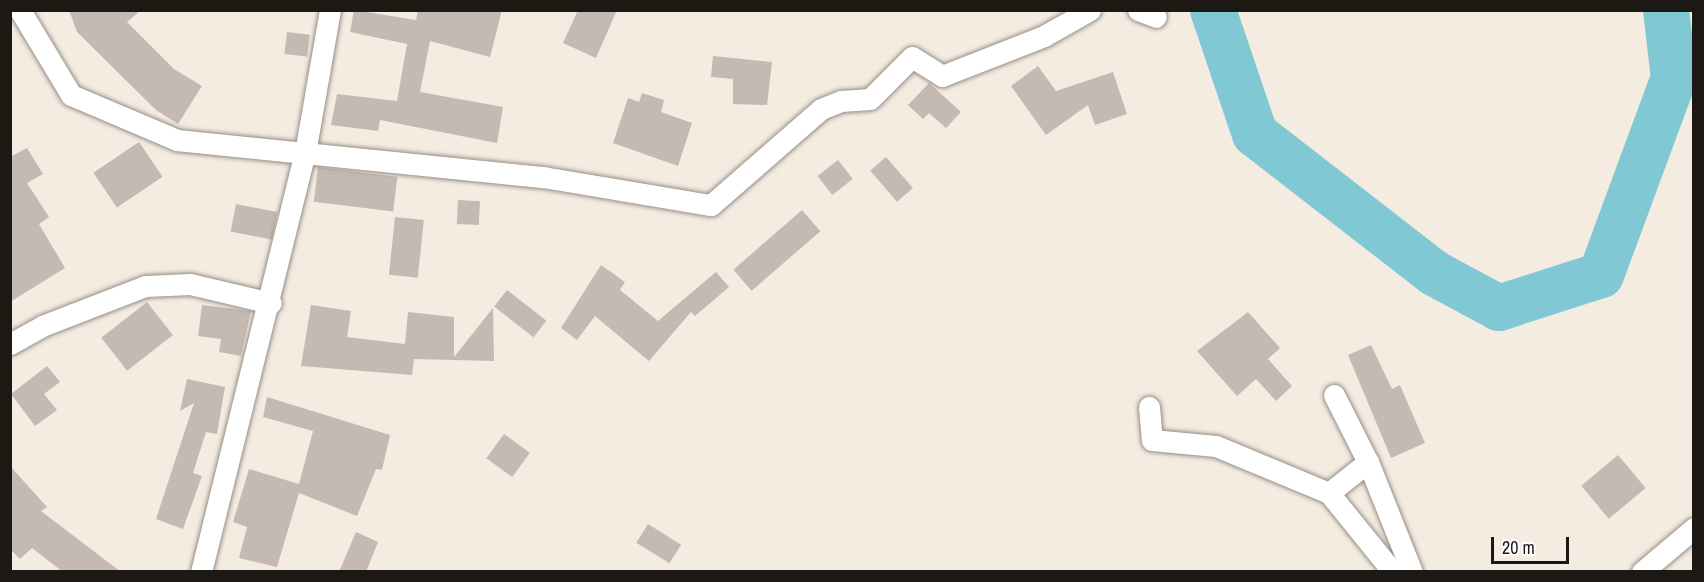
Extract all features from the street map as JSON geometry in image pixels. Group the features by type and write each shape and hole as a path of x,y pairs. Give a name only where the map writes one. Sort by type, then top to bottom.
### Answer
{"street":[{"path":"20,10 71,95 104,113 177,140 543,177 711,205 821,109 841,100 870,99 912,57 942,76 1044,36 1089,10"},
{"path":"201,572 271,303 305,153 330,10"},
{"path":"10,344 42,326 146,286 190,284 271,303"},
{"path":"1334,395 1368,462 1412,572"},
{"path":"1149,406 1152,440 1216,446 1329,493 1393,572"},
{"path":"1329,493 1368,462"},
{"path":"1642,572 1694,528"}],"building":[{"path":"69,10 141,10 127,22 174,69 202,86 178,124 156,110 77,32"},
{"path":"354,10 416,20 418,10 502,10 490,57 430,41 420,92 503,107 497,143 380,120 378,131 331,125 337,94 397,101 407,44 350,32"},
{"path":"578,10 617,10 596,58 563,43"},
{"path":"287,32 310,35 307,57 284,54"},
{"path":"713,56 772,62 767,105 733,104 733,79 711,77"},
{"path":"1038,66 1056,91 1113,72 1127,114 1095,125 1088,105 1046,135 1011,86"},
{"path":"929,83 961,112 946,128 929,113 923,119 908,105"},
{"path":"642,93 664,100 661,112 692,123 678,166 613,143 628,98 639,102"},
{"path":"139,142 162,177 117,208 93,173"},
{"path":"27,148 43,174 27,183 49,217 39,224 65,268 10,302 10,157"},
{"path":"886,157 913,188 897,202 870,171"},
{"path":"838,160 853,179 832,195 818,176"},
{"path":"318,167 397,177 393,211 314,202"},
{"path":"458,200 480,201 479,225 457,224"},
{"path":"236,204 277,212 272,239 231,231"},
{"path":"802,210 820,231 752,291 733,270"},
{"path":"395,217 424,220 418,278 389,275"},
{"path":"601,265 625,282 620,290 658,321 716,272 729,287 695,316 691,312 649,361 595,316 577,340 561,328"},
{"path":"507,290 546,321 533,337 494,307"},
{"path":"147,302 173,335 127,371 101,338"},
{"path":"202,305 251,311 241,356 219,352 221,339 198,336"},
{"path":"311,305 351,311 347,337 405,344 408,312 454,317 454,357 493,308 494,361 414,359 412,375 301,366"},
{"path":"1248,312 1280,348 1268,359 1292,386 1276,401 1256,379 1237,396 1197,351"},
{"path":"1371,345 1392,389 1400,385 1425,443 1391,458 1348,355"},
{"path":"47,366 60,382 44,394 57,410 35,426 11,394"},
{"path":"187,379 225,387 217,434 206,432 193,473 202,476 183,529 156,519 194,403 180,411"},
{"path":"267,397 390,435 382,470 376,469 357,516 299,493 277,567 239,558 247,527 233,522 249,469 299,484 313,431 263,417"},
{"path":"504,434 530,453 512,477 486,458"},
{"path":"1618,455 1646,488 1609,519 1581,486"},
{"path":"10,466 47,507 41,511 121,572 63,572 32,548 20,559 10,549"},
{"path":"648,524 681,545 669,563 636,543"},
{"path":"356,532 378,542 366,572 339,572"}],"waterway":[{"path":"1213,10 1255,134 1434,273 1499,308 1601,275 1674,78 1666,10"}]}
